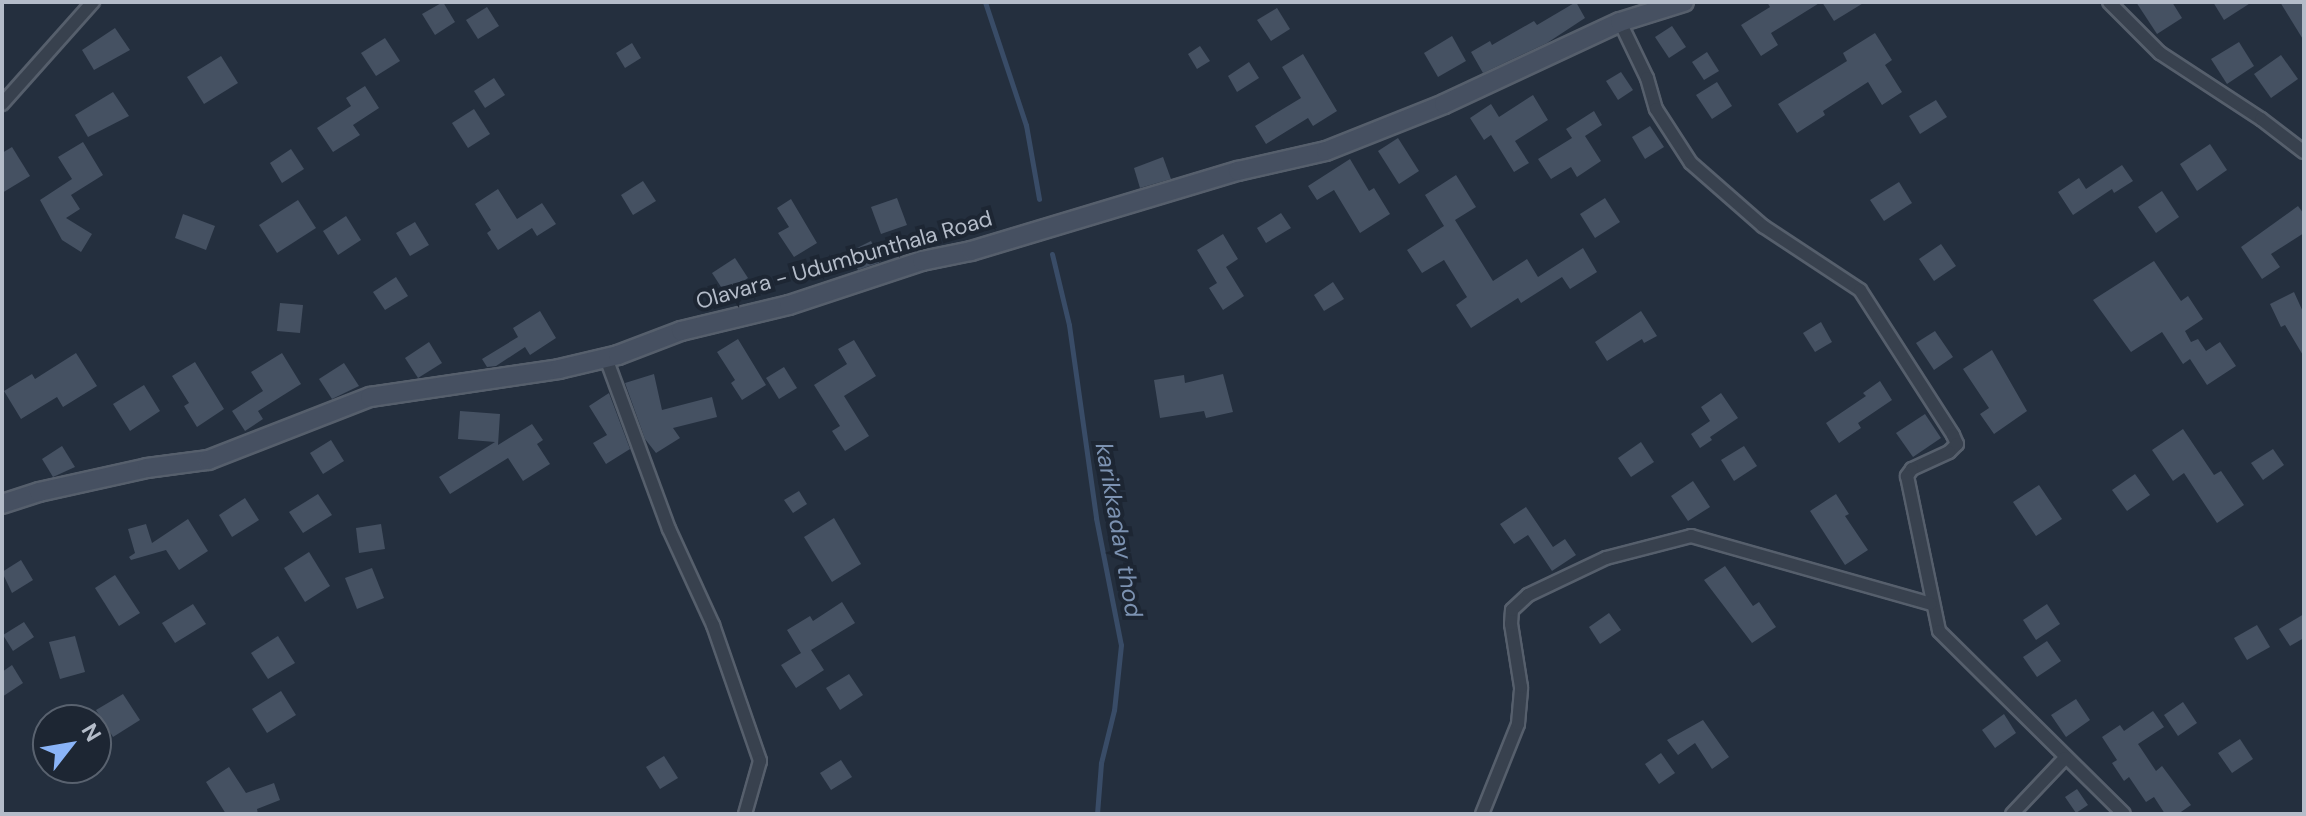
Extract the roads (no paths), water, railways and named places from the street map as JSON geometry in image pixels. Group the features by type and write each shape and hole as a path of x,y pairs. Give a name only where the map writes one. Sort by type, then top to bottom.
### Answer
{"main road":[{"name":"Olavara - Udumbunthala Road","path":"2,504 39,492 147,468 208,460 370,397 559,369 606,358 681,331 789,305 909,264 971,251 1238,171 1326,151 1444,104 1620,22 1638,9 1684,2"}],"street":[{"path":"2,104 93,2"},
{"path":"2109,2 2160,53 2261,119 2304,152"},
{"path":"1620,22 1647,78 1656,109 1691,163 1763,226 1860,290 1953,435 1957,444 1949,452 1912,469 1907,476 1939,631 2124,814"},
{"path":"606,358 669,529 713,625 760,761 745,814"},
{"path":"1482,814 1518,724 1521,687 1511,624 1512,610 1528,595 1606,558 1691,536 1931,604"},
{"path":"2012,814 2065,758"}],"waterway":[{"name":"karikkadav thod","path":"985,2 1026,125 1039,199"},
{"name":"karikkadav thod","path":"1052,254 1069,325 1096,518 1121,645 1114,710 1101,763 1097,814"}]}
